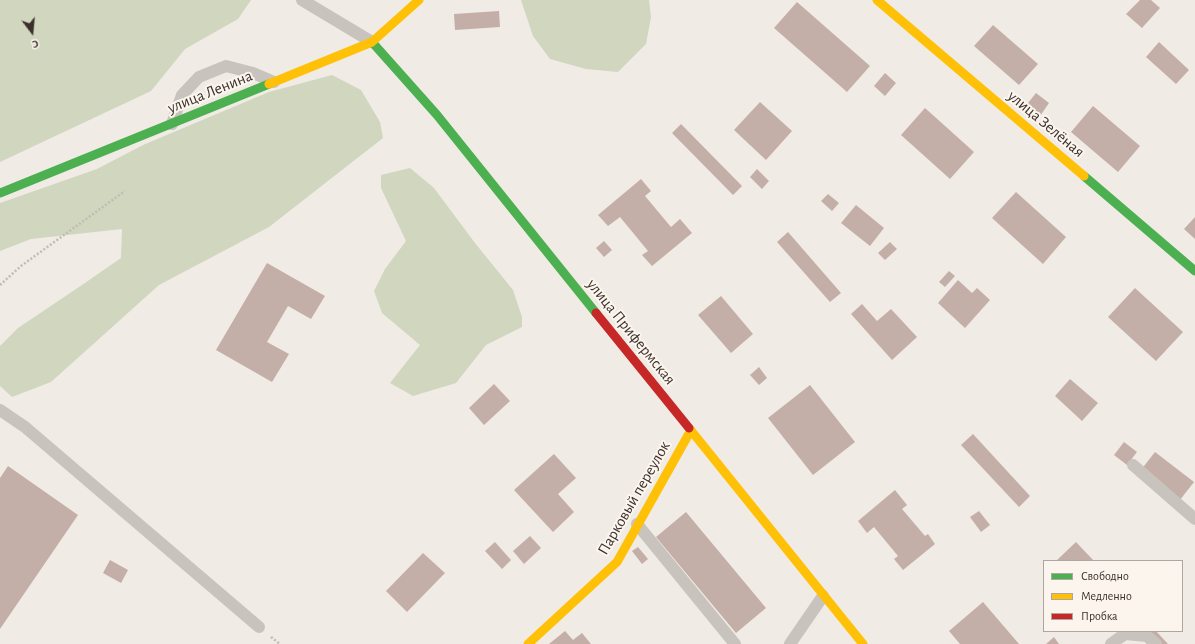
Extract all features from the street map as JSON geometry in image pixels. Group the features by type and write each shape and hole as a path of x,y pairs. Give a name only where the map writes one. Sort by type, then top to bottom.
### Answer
{"street":[{"name":"улица Ленина","path":"0,193 372,42 419,0"},
{"name":"улица Зелёная","path":"877,0 1195,270"},
{"name":"улица Прифермская","path":"372,42 437,115 863,644"},
{"name":"Парковый переулок","path":"528,644 617,562 691,430"}],"lane":[{"path":"302,0 372,42"},
{"path":"172,124 182,95 199,77 226,66 253,73 275,82"},
{"path":"0,410 24,427 259,627"},
{"path":"1133,465 1195,520"},
{"path":"637,524 735,644"},
{"path":"789,643 823,596"},
{"path":"1111,644 1125,634 1147,636 1156,644"}],"path":[{"path":"0,284 21,266 125,191"}],"green space":[{"path":"0,0 251,0 238,19 185,49 151,91 0,162"},
{"path":"521,0 649,0 651,17 646,44 618,72 586,69 550,59 533,36"},
{"path":"332,75 361,90 380,122 383,138 269,227 159,285 51,382 12,397 0,386 0,346 18,328 121,258 122,229 31,239 0,251 0,203 97,169 143,145 269,92"},
{"path":"410,168 434,188 475,243 513,290 522,317 522,327 486,345 456,383 413,396 390,383 420,345 382,313 374,291 385,269 406,241 381,188 381,175"}],"building":[{"path":"1140,0 1151,0 1160,8 1142,28 1126,14"},
{"path":"797,2 870,66 847,92 774,28"},
{"path":"499,11 500,27 455,30 454,14"},
{"path":"993,25 1038,64 1019,85 974,46"},
{"path":"1159,42 1189,70 1176,84 1146,57"},
{"path":"885,73 896,83 885,96 874,86"},
{"path":"1036,93 1049,103 1038,119 1024,108"},
{"path":"760,102 792,131 766,160 734,130"},
{"path":"1093,106 1140,146 1118,172 1071,132"},
{"path":"925,108 974,152 950,179 901,135"},
{"path":"681,124 742,186 733,195 672,133"},
{"path":"757,169 769,181 762,189 750,177"},
{"path":"641,179 651,191 645,196 671,227 680,219 692,233 652,266 642,255 648,251 620,217 608,226 598,215"},
{"path":"1016,192 1066,237 1043,264 992,218"},
{"path":"828,194 839,203 832,211 821,201"},
{"path":"856,205 884,228 870,246 841,223"},
{"path":"1195,217 1195,239 1184,229"},
{"path":"788,232 841,293 830,302 777,242"},
{"path":"604,241 612,250 604,257 596,248"},
{"path":"890,242 897,249 885,260 878,253"},
{"path":"267,263 325,296 311,319 288,306 267,342 289,354 272,382 216,350"},
{"path":"949,271 955,276 945,287 939,282"},
{"path":"958,280 972,293 977,288 990,300 965,328 938,303"},
{"path":"1135,288 1183,332 1156,361 1108,317"},
{"path":"721,296 753,334 731,353 698,315"},
{"path":"862,304 877,321 891,309 917,337 892,360 851,314"},
{"path":"759,367 767,378 759,385 750,375"},
{"path":"1070,379 1098,403 1082,421 1055,396"},
{"path":"494,384 510,401 484,425 469,408"},
{"path":"810,385 855,442 813,475 768,418"},
{"path":"973,434 1030,496 1019,507 961,445"},
{"path":"1124,442 1137,452 1127,465 1114,455"},
{"path":"1155,452 1194,482 1176,505 1137,475"},
{"path":"554,454 576,478 558,494 574,512 553,532 514,490"},
{"path":"8,466 78,515 0,629 0,478"},
{"path":"895,490 907,505 902,509 925,536 928,534 935,544 903,570 894,559 898,556 874,527 867,533 858,521"},
{"path":"979,511 990,525 981,532 970,517"},
{"path":"686,512 766,608 736,633 656,537"},
{"path":"530,536 541,548 524,564 513,551"},
{"path":"495,542 511,560 502,569 485,551"},
{"path":"1076,542 1093,560 1057,560"},
{"path":"638,547 648,559 642,564 632,551"},
{"path":"423,553 445,573 407,612 386,591"},
{"path":"110,560 128,570 121,583 103,573"},
{"path":"983,602 1019,644 960,644 949,631"},
{"path":"565,631 573,640 582,633 591,644 549,644"},
{"path":"1137,632 1157,632 1168,644 1147,644"},
{"path":"1054,637 1059,644 1046,644"}],"traffic: fast":[{"path":"372,42 437,115 596,313"},
{"path":"0,193 269,84"},
{"path":"1084,176 1195,271"}],"traffic: slow":[{"path":"269,84 372,42 419,0"},
{"path":"877,0 1084,176"},
{"path":"689,428 863,644"},
{"path":"528,644 617,562 691,430"}],"traffic: jam":[{"path":"596,313 689,428"}]}
